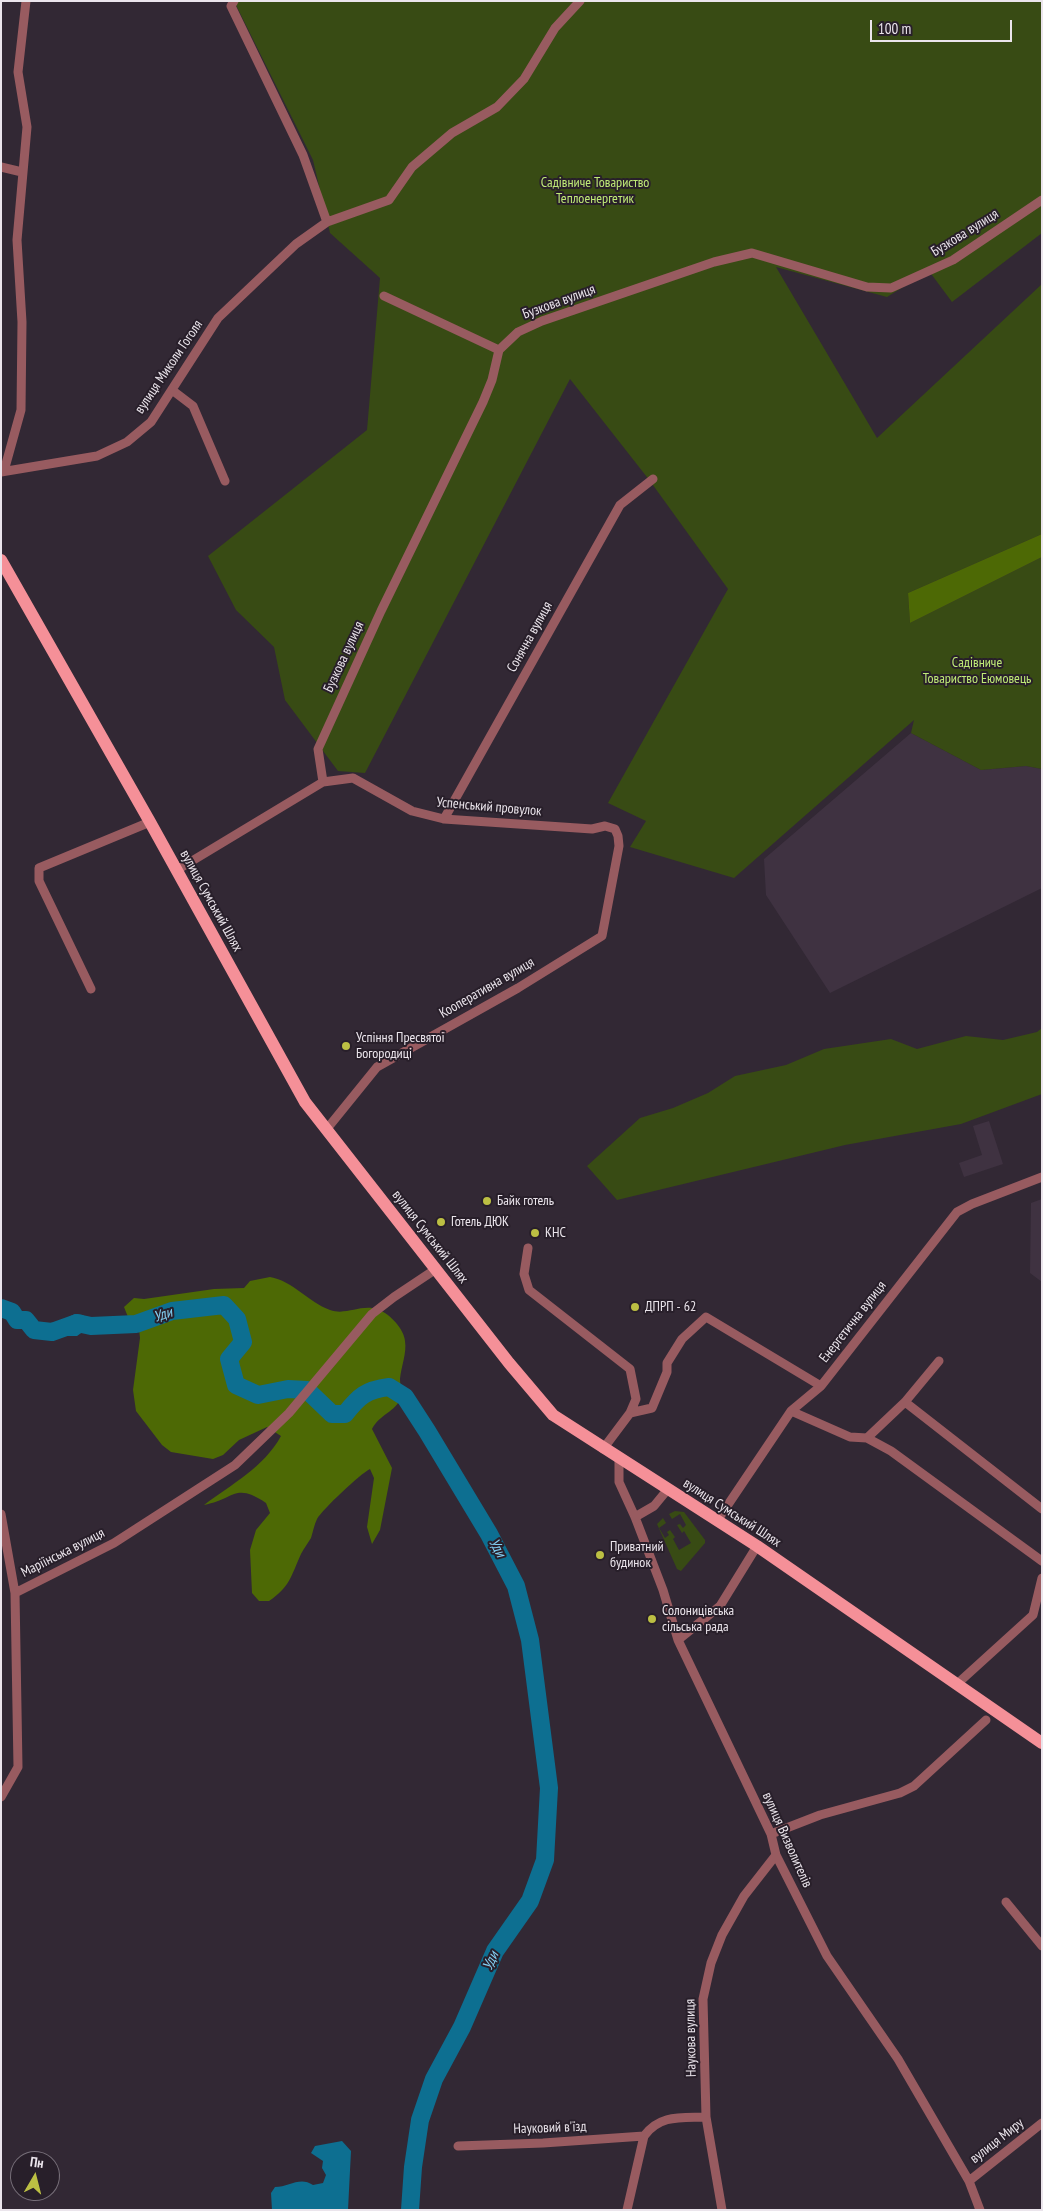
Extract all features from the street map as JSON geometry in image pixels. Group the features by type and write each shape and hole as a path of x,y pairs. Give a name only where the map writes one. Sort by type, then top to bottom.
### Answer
{"main road":[{"name":"вулиця Сумський Шлях","path":"1,560 177,870 305,1102 509,1363 552,1415 757,1546 1042,1742"}],"street":[{"path":"3,472 21,410 22,322 17,240 27,127 18,72 26,1"},
{"path":"234,1 231,6 303,155 328,222"},
{"name":"вулиця Миколи Гоголя","path":"3,472 97,456 127,442 151,422 218,318 296,244 328,222 389,200 412,167 452,133 497,107 524,79 555,28 580,1"},
{"path":"1,167 22,172"},
{"name":"Бузкова вулиця","path":"323,782 318,749 381,611 483,402 492,380 499,350 518,332 542,321 714,262 752,253 867,287 890,288 953,260 1042,200"},
{"path":"384,296 499,350"},
{"path":"172,390 192,406 224,481"},
{"name":"Сонячна вулиця","path":"444,819 620,505 653,479"},
{"name":"Успенський провулок","path":"323,782 352,778 412,811 444,819 592,829 605,826 615,829 619,846 602,936"},
{"path":"177,870 323,782"},
{"path":"91,989 39,881 39,868 150,822"},
{"name":"Кооперативна вулиця","path":"326,1130 377,1067 518,988 602,936"},
{"name":"Енергетична вулиця","path":"717,1521 791,1411 820,1386 958,1212 972,1204 1042,1177"},
{"path":"528,1248 524,1274 529,1290 630,1369 636,1399 630,1413 603,1449"},
{"name":"Маріїнська вулиця","path":"3,1794 18,1767 16,1593 114,1543 235,1466 289,1413 380,1307 436,1269"},
{"path":"630,1413 652,1408 667,1372 667,1363 682,1339 706,1317 820,1386"},
{"path":"867,1438 904,1402 939,1361"},
{"path":"904,1402 1042,1509"},
{"path":"791,1411 850,1437 867,1438 891,1451 1042,1561"},
{"name":"вулиця Визволителів","path":"619,1459 619,1482 635,1517 663,1590 678,1640 771,1834 776,1855 827,1956 898,2059 969,2181 980,2210"},
{"path":"635,1517 654,1506 668,1489"},
{"path":"1,1514 16,1593"},
{"path":"678,1640 720,1606 757,1546"},
{"path":"957,1684 1033,1615 1042,1578"},
{"path":"771,1834 820,1815 900,1793 914,1786 986,1720"},
{"name":"Наукова вулиця","path":"722,2210 706,2117 703,1998 711,1963 722,1935 744,1896 776,1855"},
{"path":"1006,1902 1042,1946"},
{"path":"626,2210 644,2136 650,2128 664,2119 706,2117"},
{"name":"вулиця Миру","path":"969,2181 1042,2123"},
{"name":"Науковий в'їзд","path":"458,2146 552,2143 644,2136"}],"shaded area":[{"path":"911,733 981,770 1026,766 1042,769 1042,888 830,993 766,895 764,859"},
{"path":"989,1121 1003,1164 964,1177 959,1163 982,1155 973,1126"},
{"path":"1042,1199 1042,1282 1030,1273 1031,1203"}],"green space":[{"name":"Садівниче Товариство Теплоенергетик","path":"234,1 1042,1 1042,233 952,302 929,271 887,297 776,267 877,438 1042,284 1042,534 908,593 910,623 1042,557 1042,769 1026,766 981,770 911,733 914,720 734,878 630,847 646,821 608,803 728,589 650,481 570,379 365,773 338,771 285,700 274,647 236,610 208,556 367,430 380,278 330,233 313,160"},
{"path":"1042,534 1042,557 910,623 908,593"},
{"path":"1042,1028 1042,1094 961,1124 845,1145 617,1200 587,1166 640,1118 673,1108 708,1093 735,1076 786,1065 824,1049 891,1039 917,1049 966,1036 1003,1040 1037,1032"},
{"path":"270,1277 286,1283 330,1310 342,1312 373,1308 383,1312 392,1318 402,1332 405,1355 400,1379 400,1399 395,1407 379,1420 372,1429 392,1468 380,1530 372,1544 367,1527 374,1478 370,1469 342,1492 317,1519 311,1538 286,1586 269,1601 259,1601 252,1593 250,1550 256,1530 270,1513 266,1503 256,1497 241,1493 204,1505 257,1466 281,1436 267,1427 239,1440 223,1455 213,1459 171,1452 162,1445 136,1411 133,1390 140,1338 139,1329 128,1317 124,1307 134,1298 144,1299 214,1289 244,1288 250,1281"},
{"path":"675,1511 684,1512 705,1540 705,1543 681,1571 677,1569 657,1524 663,1518 666,1523 659,1528 665,1538 669,1535 667,1532 670,1530 675,1537 673,1539 679,1550 691,1543 684,1531 682,1533 677,1525 680,1524 683,1528 686,1525 680,1514 672,1519 669,1514"}],"water":[{"path":"75,1314 83,1315 91,1321 91,1326 77,1336 62,1336 57,1325 62,1320"},
{"path":"342,2141 351,2151 348,2210 272,2210 271,2193 275,2187 299,2182 313,2185 323,2183 326,2175 322,2168 323,2161 311,2153 315,2146"}],"waterway":[{"name":"Уди","path":"1,1308 12,1312 17,1320 26,1320 34,1330 52,1332 77,1323 91,1326 136,1324 172,1311 224,1305 237,1319 243,1342 229,1359 236,1385 258,1395 288,1389 307,1390 332,1414 345,1414 364,1395 374,1390 389,1387 405,1397 427,1431 489,1534 516,1586 530,1640 549,1788 545,1860 530,1901 495,1951 462,2027 434,2079 420,2120 413,2167 410,2210"}],"place":[{"name":"Успіння Пресвятої Богородиці","path":"346,1046"},
{"name":"Байк готель","path":"487,1201"},
{"name":"Готель ДЮК","path":"441,1222"},
{"name":"КНС","path":"535,1233"},
{"name":"ДПРП - 62","path":"635,1307"},
{"name":"Приватний будинок","path":"600,1555"},
{"name":"Солоницівська сільська рада","path":"652,1619"}],"park label":[{"name":"Садівниче Товариство Еюмовець","path":"977,672"}]}
